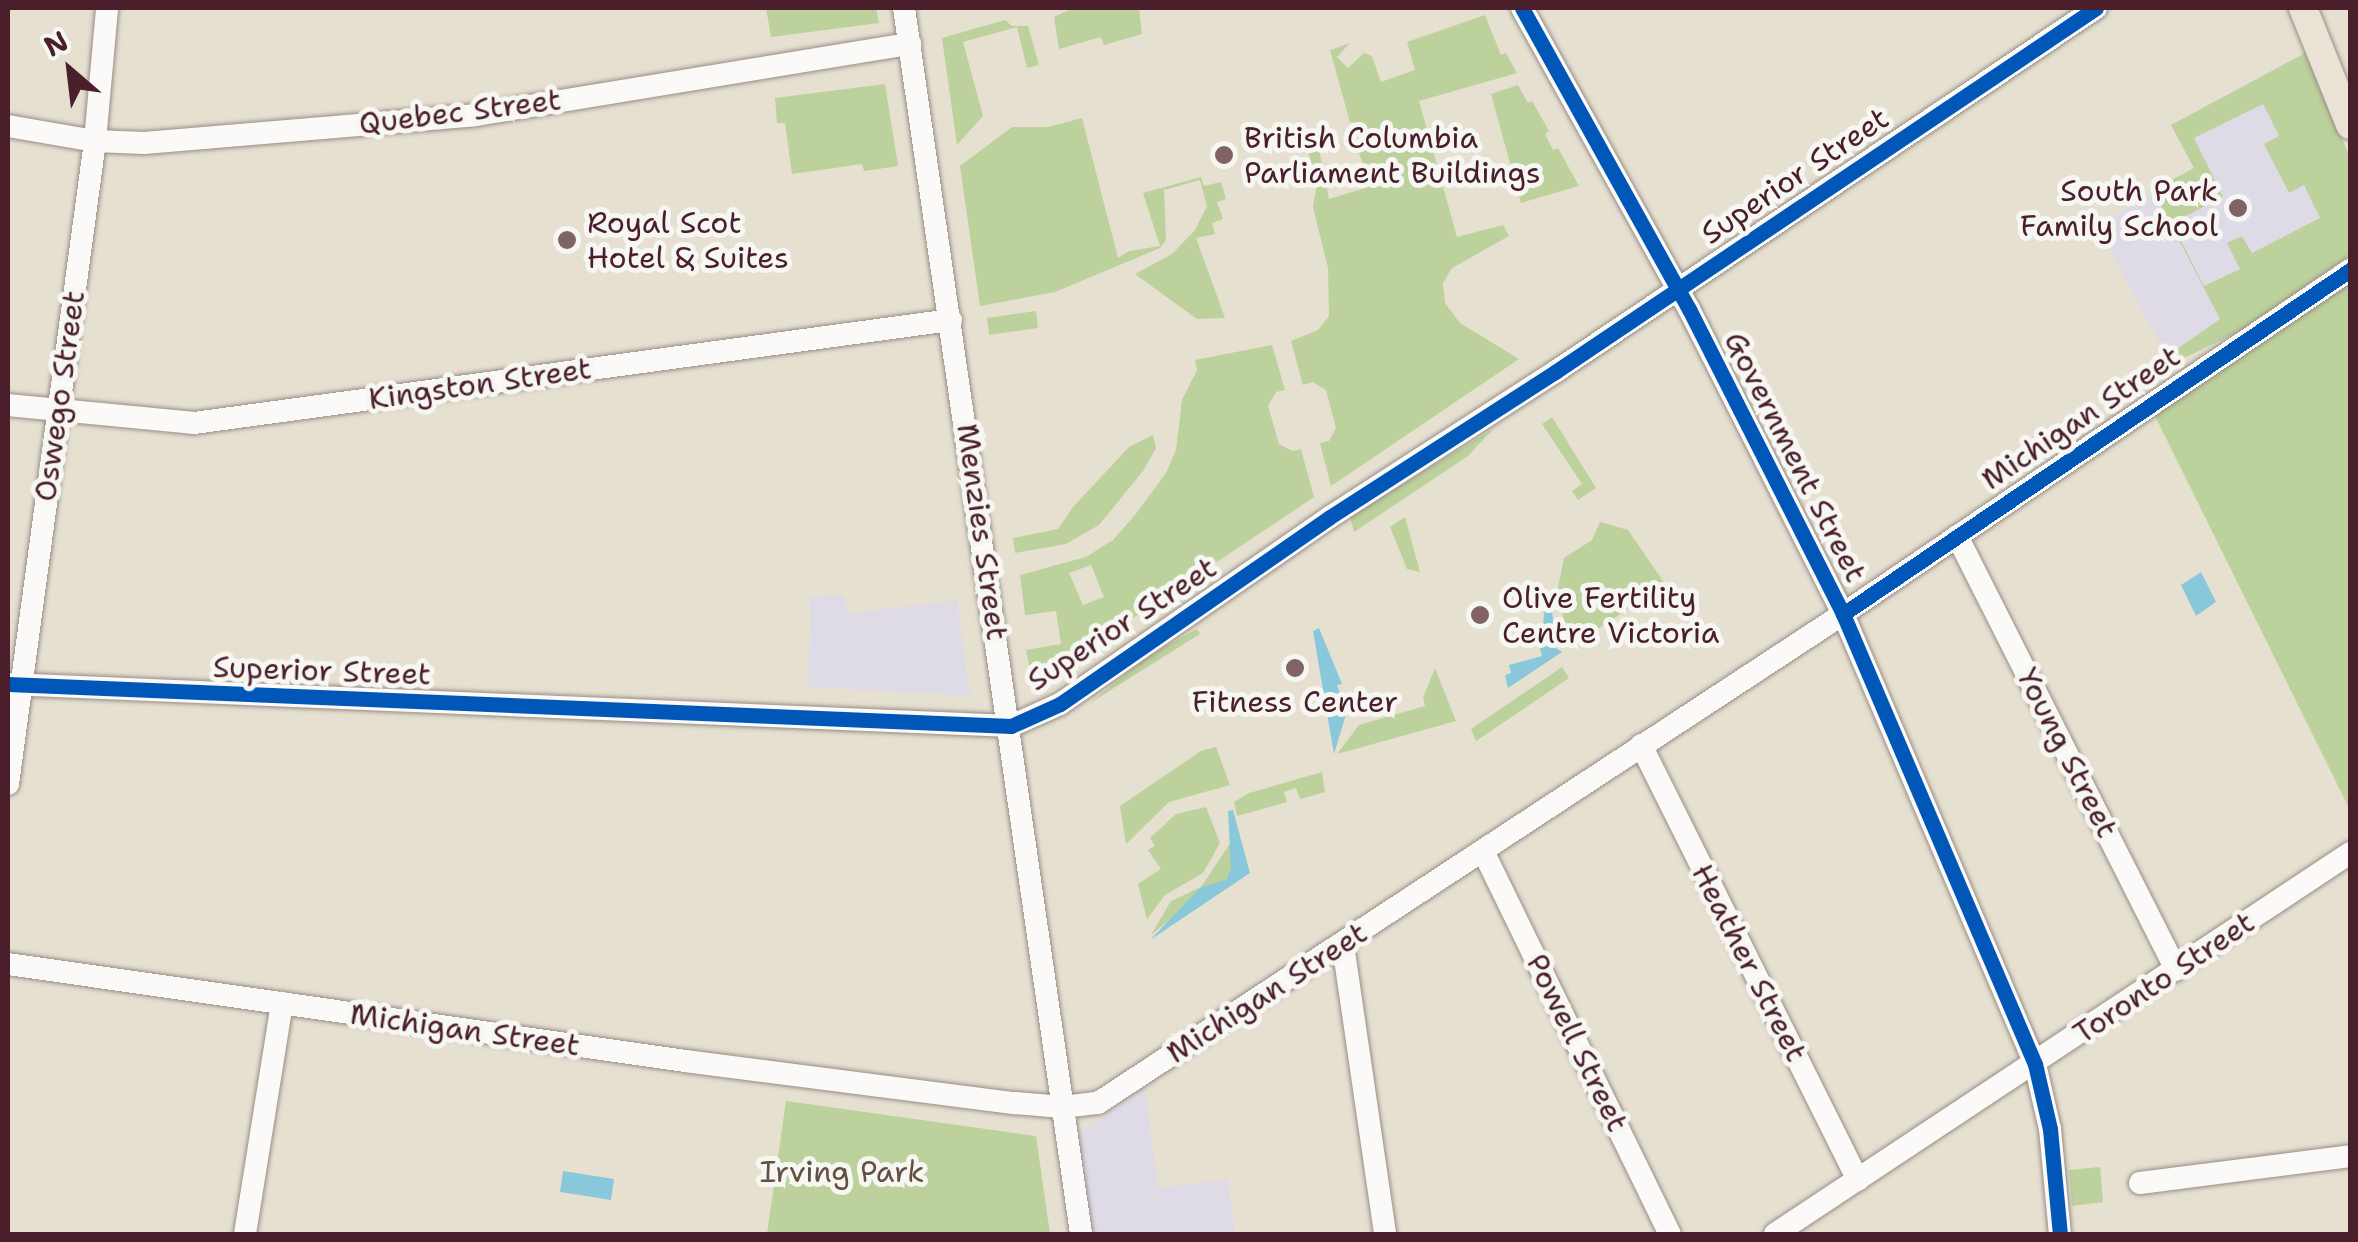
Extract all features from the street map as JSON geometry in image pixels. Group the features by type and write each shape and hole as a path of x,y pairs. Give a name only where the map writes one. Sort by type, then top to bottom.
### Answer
{"main road":[{"path":"2303,8 2350,126"}],"street":[{"name":"Oswego Street","path":"8,784 14,685 95,140 108,8"},
{"name":"Menzies Street","path":"904,8 1011,726 1080,1234"},
{"name":"Government Street","path":"1522,8 1677,288 1844,614 2036,1064 2050,1129 2060,1234"},
{"name":"Superior Street","path":"14,685 1011,726 1060,704 1330,517 2096,8"},
{"name":"Quebec Street","path":"8,126 95,140 144,143 475,115 910,44"},
{"name":"Michigan Street","path":"8,964 550,1043 1062,1107 1098,1103 1844,614 2350,270"},
{"name":"Kingston Street","path":"8,405 194,422 951,320"},
{"name":"Young Street","path":"1957,536 2176,970"},
{"name":"Heather Street","path":"1641,745 1858,1180"},
{"name":"Powell Street","path":"1483,851 1670,1234"},
{"name":"Toronto Street","path":"1776,1234 2350,853"},
{"path":"1343,945 1385,1234"},
{"path":"245,1234 282,1003"},
{"path":"2140,1183 2350,1156"}],"shaded area":[{"name":"South Park Family School","path":"2288,61 2350,233 2167,356 2097,226 2194,168 2171,125"},
{"path":"844,595 848,614 957,600 970,696 809,687 810,597"},
{"path":"1145,1088 1158,1188 1228,1179 1235,1234 1093,1234 1076,1143 1079,1133"}],"green space":[{"path":"766,8 876,8 879,23 771,37"},
{"path":"1073,8 1139,8 1142,34 1104,45 1101,37 1059,49 1054,17"},
{"path":"1485,15 1501,55 1506,53 1517,73 1419,101 1457,237 1503,225 1509,236 1452,268 1443,283 1445,303 1460,323 1519,359 1331,486 1320,443 1329,441 1336,428 1326,390 1313,382 1303,385 1291,341 1318,330 1329,316 1328,268 1313,207 1317,184 1307,147 1318,144 1329,199 1372,186 1356,146 1365,143 1362,135 1354,136 1354,122 1350,122 1330,50 1350,43 1337,57 1348,68 1364,53 1372,56 1381,82 1415,70 1407,42"},
{"path":"1005,20 1012,26 1028,26 1039,65 1027,68 1017,27 963,42 983,116 957,145 942,38"},
{"path":"2305,53 2350,157 2350,255 2244,329 2176,362 2167,356 2220,319 2153,190 2194,168 2171,125","holes":["2263,104 2279,136 2264,144 2289,193 2304,185 2320,218 2252,253 2242,236 2227,243 2240,269 2204,286 2172,223 2223,197 2194,138"]},
{"path":"885,84 898,166 864,171 862,164 792,174 785,123 777,123 775,98"},
{"path":"1518,85 1528,103 1532,101 1549,131 1545,134 1553,150 1558,148 1579,186 1521,203 1491,94"},
{"path":"1082,118 1118,258 1129,251 1160,246 1143,193 1201,177 1204,186 1221,182 1226,199 1217,202 1223,219 1212,223 1215,234 1196,238 1225,318 1197,319 1135,274 1172,254 1195,230 1207,206 1200,180 1164,190 1166,240 1160,248 1055,292 980,306 960,166 1012,127 1048,127"},
{"path":"2350,283 2350,810 2153,412"},
{"path":"1036,311 1038,328 989,335 987,318"},
{"path":"1272,345 1285,390 1276,392 1268,406 1279,444 1293,451 1301,449 1314,497 1033,685 1026,650 1061,644 1056,611 1025,615 1020,575 1086,557 1113,540 1135,515 1166,473 1176,450 1182,400 1197,370 1195,360","holes":["1091,565 1104,597 1083,605 1069,573"]},
{"path":"1552,417 1596,488 1578,500 1572,491 1582,484 1542,424"},
{"path":"1493,429 1468,456 1354,532 1350,516"},
{"path":"1153,435 1156,448 1143,471 1099,525 1066,544 1015,553 1013,538 1058,529 1073,507 1129,447"},
{"path":"1405,517 1420,572 1407,569 1390,527"},
{"path":"1600,522 1628,530 1665,584 1659,582 1638,596 1640,601 1581,640 1565,628 1558,588 1564,558 1592,540"},
{"path":"1197,629 1200,634 1090,703 1148,656"},
{"path":"1562,667 1569,678 1476,741 1471,729"},
{"path":"1435,668 1456,721 1337,754 1359,725 1425,706 1423,698"},
{"path":"1216,747 1230,785 1169,802 1126,844 1120,806 1201,751"},
{"path":"1322,772 1325,792 1300,799 1296,788 1284,792 1287,802 1237,816 1234,802 1249,793"},
{"path":"1206,807 1220,843 1203,873 1165,895 1147,919 1138,884 1161,869 1148,850 1155,846 1150,838 1176,814"},
{"path":"1231,842 1231,870 1225,881 1201,887"},
{"path":"1201,887 1189,904 1151,935 1171,901"},
{"name":"Irving Park","path":"786,1101 1036,1136 1050,1234 767,1234"},
{"path":"2100,1167 2103,1202 2072,1206 2069,1170"}],"water":[{"path":"2201,572 2216,602 2196,616 2181,585"},
{"path":"1551,601 1556,648 1562,652 1508,688 1505,675 1511,673 1509,665 1542,656 1537,637 1542,636 1545,605"},
{"path":"1319,628 1342,684 1337,685 1347,711 1334,754 1313,631"},
{"path":"1233,810 1250,873 1150,940 1201,887 1226,880 1231,869 1228,811"},
{"path":"563,1171 614,1179 611,1200 560,1192"}],"cycle path":[{"path":"1522,8 1689,309 1843,614 2035,1064 2050,1129 2060,1234"},
{"path":"8,684 1011,726 1060,704 1330,517 1555,372 2096,8"},
{"path":"1843,614 2350,270"}],"place":[{"name":"British Columbia Parliament Buildings","path":"1224,155"},
{"name":"South Park Family School","path":"2238,208"},
{"name":"Royal Scot Hotel & Suites","path":"567,240"},
{"name":"Olive Fertility Centre Victoria","path":"1480,615"},
{"name":"Fitness Center","path":"1295,668"}]}
